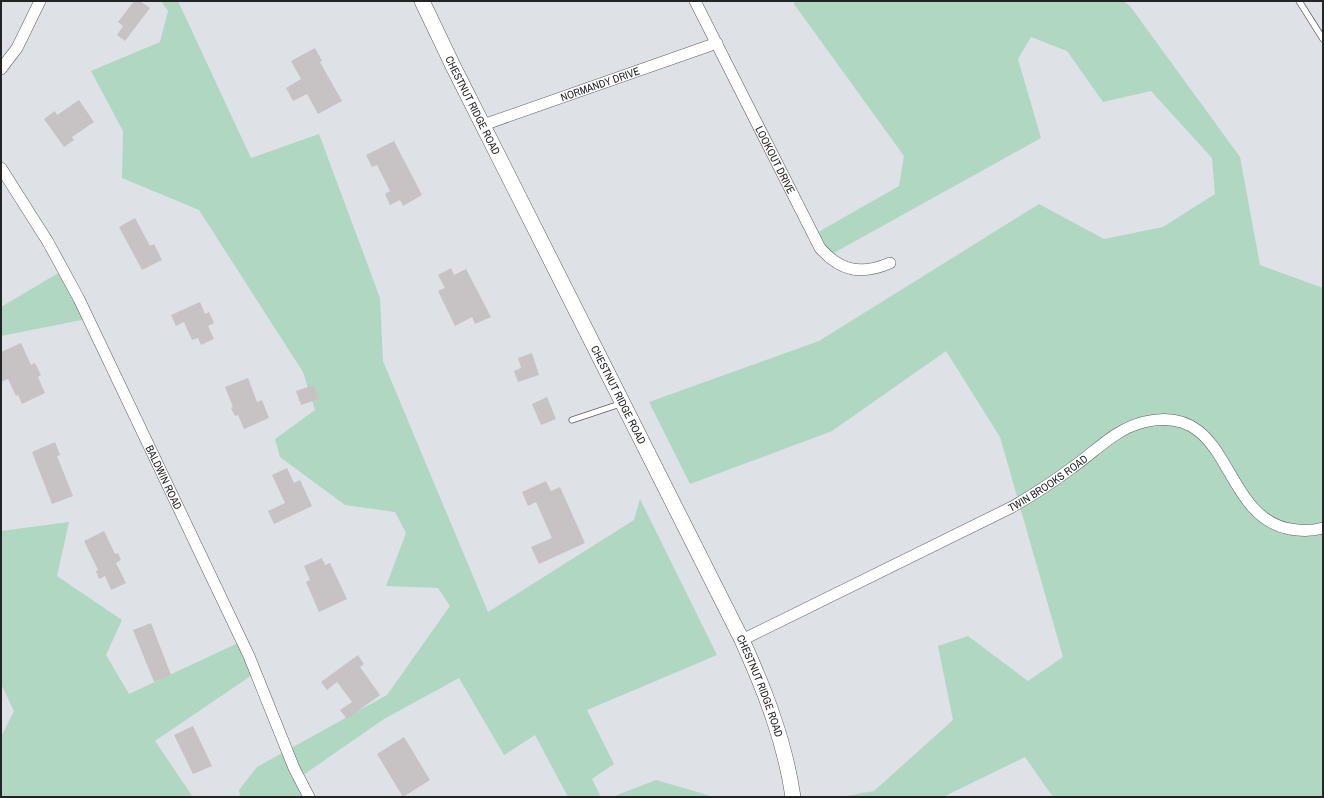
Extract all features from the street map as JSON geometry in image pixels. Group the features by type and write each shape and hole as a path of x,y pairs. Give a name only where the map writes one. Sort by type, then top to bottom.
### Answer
{"main road":[{"name":"CHESTNUT RIDGE ROAD","path":"422,1 742,640 762,684 774,720 785,756 793,797"}],"street":[{"path":"1,69 17,48 40,1"},
{"name":"LOOKOUT DRIVE","path":"695,1 820,248 838,264 849,268 861,270 872,269 890,262"},
{"name":"NORMANDY DRIVE","path":"483,125 717,43"},
{"name":"BALDWIN ROAD","path":"1,168 48,242 79,299 249,656 294,768 309,797"},
{"name":"TWIN BROOKS ROAD","path":"742,640 1012,507 1074,467 1114,435 1128,427 1143,422 1172,420 1184,423 1197,429 1207,437 1248,504 1258,514 1270,522 1283,528 1298,530 1323,528"}],"lane":[{"path":"1299,1 1323,39"},
{"path":"572,420 623,403"}],"green space":[{"path":"161,1 178,1 251,158 319,134 380,298 383,361 488,612 634,520 640,499 717,655 587,710 614,764 592,779 601,797 568,797 535,735 504,755 459,678 384,719 296,780 305,797 240,797 239,790 257,767 387,695 450,606 438,588 386,586 406,533 395,512 345,505 280,457 275,439 315,410 303,372 199,210 122,178 123,131 91,71 160,42 168,11"},
{"path":"795,1 1123,1 1130,6 1240,157 1260,265 1323,288 1323,797 1053,797 1025,757 943,797 840,797 874,791 953,720 938,646 968,636 1028,681 1063,657 1000,437 946,351 832,431 690,484 649,402 819,341 1039,204 1104,239 1163,227 1215,194 1212,158 1151,91 1103,102 1067,51 1031,37 1018,59 1041,138 832,254 813,235 899,186 904,156 794,4"},
{"path":"65,269 92,318 1,336 1,307"},
{"path":"69,522 57,576 122,620 106,655 129,694 238,643 252,675 155,741 193,797 1,797 1,737 14,711 1,684 1,531"},
{"path":"656,780 711,796 612,797"}],"building":[{"path":"134,1 140,1 150,8 125,41 117,35 123,26 118,22"},
{"path":"315,48 322,61 320,62 342,101 318,114 307,94 293,101 286,88 301,79 291,61"},
{"path":"79,100 94,122 72,137 74,140 64,147 44,119 55,111 57,115"},
{"path":"394,141 422,195 403,206 400,200 390,205 385,194 390,191 377,165 372,167 366,155"},
{"path":"135,218 150,246 154,244 162,260 142,270 119,227"},
{"path":"451,268 454,275 466,269 491,317 475,324 472,317 455,326 438,291 445,288 438,275"},
{"path":"200,302 205,314 209,312 214,323 208,326 214,339 201,345 198,338 192,340 184,322 176,326 171,315"},
{"path":"21,343 31,365 35,363 41,375 38,377 45,393 22,404 18,395 16,396 8,379 1,382 1,352"},
{"path":"532,353 539,375 518,382 514,371 521,368 518,358"},
{"path":"248,378 257,402 262,400 269,418 244,429 238,415 235,416 231,408 233,407 225,387"},
{"path":"314,385 319,399 301,405 296,391"},
{"path":"547,397 556,419 541,425 532,404"},
{"path":"55,442 60,455 57,456 73,496 52,504 32,452"},
{"path":"287,468 294,483 300,480 312,506 274,524 268,511 285,503 272,475"},
{"path":"546,481 551,491 560,487 585,543 539,564 531,547 552,538 536,502 528,506 522,492"},
{"path":"104,531 115,554 118,553 121,560 116,563 126,583 111,590 105,576 99,579 96,571 98,570 84,541"},
{"path":"322,558 325,565 330,563 347,599 319,612 306,582 310,580 304,566"},
{"path":"151,623 171,675 154,682 133,630"},
{"path":"358,655 364,664 360,667 380,695 347,719 340,710 352,702 337,682 327,690 321,682"},
{"path":"193,726 212,766 193,774 174,735"},
{"path":"404,737 430,780 403,797 377,754"}]}
